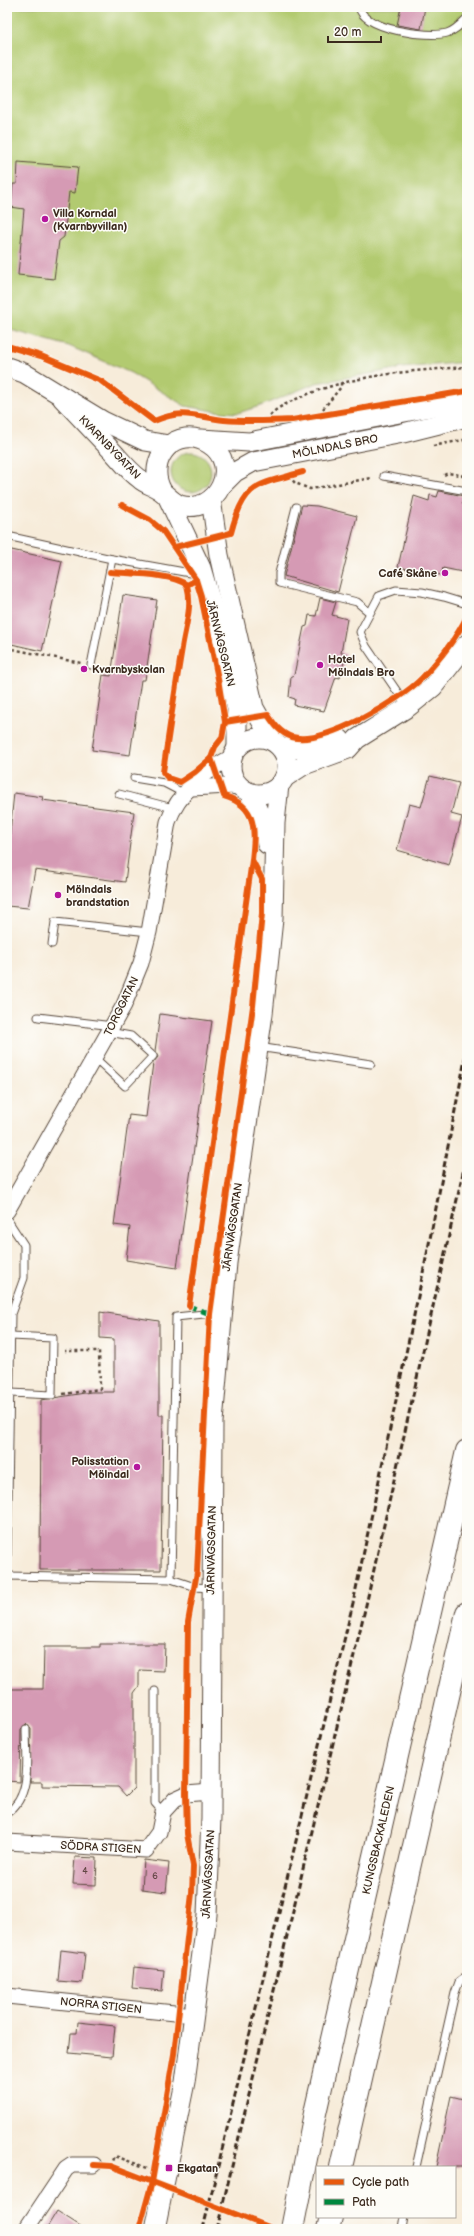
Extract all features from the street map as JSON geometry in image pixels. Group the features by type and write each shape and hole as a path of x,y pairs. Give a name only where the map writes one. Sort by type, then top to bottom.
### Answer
{"highway":[{"name":"KUNGSBACKALEDEN","path":"292,2229 317,2105 467,1451"},
{"path":"341,2166 467,1613"},
{"path":"328,2229 331,2218"}],"street":[{"name":"KVARNBYGATAN","path":"7,368 24,373 62,398 103,421 146,441 169,445"},
{"name":"KVARNBYGATAN","path":"62,398 140,480 165,495"},
{"name":"MÖLNDALS BRO","path":"200,439 249,442 467,400"},
{"name":"MÖLNDALS BRO","path":"223,484 246,465 298,452 463,421"},
{"path":"182,439 200,439 212,446 221,457 225,470 223,484 211,499 201,505 190,506 178,504 165,495 158,482 157,467 160,457 169,445 182,439"},
{"name":"JÄRNVÄGSGATAN","path":"165,495 203,576 220,634 237,709 234,752"},
{"name":"JÄRNVÄGSGATAN","path":"211,499 219,555 254,708 276,744"},
{"path":"188,791 228,786 262,794 304,766 348,749 357,739 408,707 433,687 467,644"},
{"path":"245,790 231,773 234,752 244,741 253,738 262,738 276,744 306,749 327,745 344,738 357,739"},
{"path":"276,744 287,762 282,782"},
{"name":"TORGGATAN","path":"7,1211 124,1005 141,963 149,932 168,822 173,808 177,800 214,766 234,752"},
{"name":"JÄRNVÄGSGATAN","path":"155,2229 174,2143 194,2015 210,1876 210,1588 213,1422 227,1263 258,1046 273,920 275,823 282,782"},
{"name":"JÄRNVÄGSGATAN","path":"245,790 263,822 273,870"},
{"path":"163,1812 175,1799 186,1794 211,1792"},
{"name":"SÖDRA STIGEN","path":"7,1842 146,1850 159,1832 163,1812"},
{"name":"NORRA STIGEN","path":"7,1996 194,2015"},
{"path":"26,2229 66,2169 72,2165 94,2165"}],"lane":[{"path":"359,7 366,17 379,24 416,34 440,34 449,32 467,18"},
{"name":"MÖLNDALS BRO","path":"436,405 463,421"},
{"path":"384,476 467,491"},
{"path":"296,507 279,573 280,583 357,602 369,612"},
{"path":"7,536 112,559 203,576"},
{"path":"91,665 112,559"},
{"path":"408,707 366,646 360,632 369,612 379,596 396,590 444,597 467,604"},
{"path":"134,778 164,783 188,791"},
{"path":"119,794 173,808"},
{"path":"52,944 55,922 149,932"},
{"path":"38,1017 111,1029 131,1036 153,1056 125,1086 95,1058"},
{"path":"258,1046 371,1064"},
{"path":"7,1220 24,1245 24,1278 11,1314 11,1394 7,1562"},
{"path":"171,1579 176,1317 222,1312"},
{"path":"11,1336 52,1338 52,1395 11,1394"},
{"path":"7,1576 171,1579 195,1586 210,1588"},
{"path":"155,1691 154,1803 163,1812"},
{"path":"7,1813 15,1808 21,1799 26,1782 26,1729"},
{"path":"416,2166 455,1993 460,1982 467,1976"},
{"path":"402,2229 404,2218"}],"path":[{"path":"268,421 272,413 284,405 321,388 341,382 412,370 467,367"},
{"path":"323,412 325,405 341,387 341,382"},
{"path":"463,440 467,443"},
{"path":"453,474 467,476"},
{"path":"289,476 295,483 310,489 384,476"},
{"path":"461,476 467,476"},
{"path":"7,648 91,665"},
{"path":"52,1351 99,1351 100,1389 52,1395"},
{"path":"111,2166 115,2156 154,2171"}],"green space":[{"path":"7,7 467,7 467,362 402,368 316,383 263,405 238,413 221,412 185,406 131,373 69,346 7,329"},
{"path":"195,452 202,455 208,461 211,472 210,480 202,489 195,492 187,492 180,489 172,480 171,468 174,461 183,453"}],"building":[{"path":"401,7 425,7 421,29 397,25"},
{"name":"Villa Korndal (Kvarnbyvillan)","path":"18,162 78,167 75,193 69,192 64,237 59,241 54,279 18,275 24,209 11,207 13,184 17,184"},
{"path":"439,491 464,496 462,504 467,505 467,573 443,568 441,575 398,567 414,496 429,501 430,495 437,497"},
{"path":"302,505 317,506 357,516 338,592 284,576"},
{"path":"7,549 62,561 42,651 7,643"},
{"path":"123,595 157,600 145,680 141,680 130,755 92,750 103,675 111,676"},
{"name":"Hotel Mölndals Bro","path":"320,598 336,602 332,615 347,619 341,653 346,654 340,678 336,677 324,711 294,705 295,699 289,697 291,677 294,675 304,627 307,626 309,615 316,616"},
{"path":"430,776 459,783 451,814 462,817 449,865 397,850 409,804 421,807"},
{"path":"14,793 43,797 42,800 134,812 125,882 35,870 28,908 7,906 7,862"},
{"path":"160,1014 212,1021 177,1268 126,1260 130,1227 114,1225 129,1115 146,1117 153,1063 158,1057 155,1051"},
{"name":"Polisstation Mölndal","path":"100,1312 159,1321 159,1415 163,1415 161,1570 40,1570 41,1400 91,1392 114,1392 114,1339 100,1338"},
{"path":"100,1644 165,1644 164,1671 139,1670 139,1686 134,1693 134,1788 126,1796 118,1787 42,1786 42,1782 30,1782 31,1729 26,1724 21,1729 20,1782 7,1781 7,1689 43,1689 44,1647 100,1647"},
{"path":"75,1857 97,1858 96,1885 73,1884"},
{"path":"144,1860 169,1863 166,1892 142,1889"},
{"path":"61,1950 85,1953 82,1983 58,1981"},
{"path":"134,1967 164,1970 162,1991 132,1988"},
{"path":"78,2022 115,2026 112,2057 69,2053 71,2033 77,2033"},
{"path":"451,2096 467,2100 467,2167 436,2166"},
{"path":"57,2211 85,2229 46,2229"}],"railway":[{"path":"203,2229 353,1603 427,1254 467,1049"},
{"path":"217,2229 366,1605 467,1155"}],"marked path":[{"path":"189,1303 189,1306 210,1314"}],"cycle path":[{"path":"7,346 41,356 101,381 154,421 165,417 182,414 232,421 292,420 467,391"},
{"path":"175,547 231,533 241,504 247,495 255,488 274,480 303,472"},
{"path":"122,505 150,520 163,531 196,580 201,596 218,679 225,722 222,738 215,747 211,758 224,796 235,800 249,813 252,821 254,839 189,1306"},
{"path":"110,572 161,576 180,581 187,585"},
{"path":"196,580 187,585 189,593 188,617 179,664 163,772 168,778 180,782 195,772 211,758"},
{"path":"225,722 268,715 275,725 284,733 292,737 306,738 322,735 341,728 380,709 412,687 422,678 453,641 467,616"},
{"path":"139,2229 152,2182 174,2054 192,1893 193,1866 187,1834 186,1794 188,1622 197,1572 210,1314 253,1006 262,913 262,879 252,860"},
{"path":"94,2165 111,2166 274,2229"}],"place":[{"name":"Villa Korndal (Kvarnbyvillan)","path":"45,219"},
{"name":"Café Skåne","path":"445,573"},
{"name":"Hotel Mölndals Bro","path":"320,665"},
{"name":"Kvarnbyskolan","path":"84,669"},
{"name":"Mölndals brandstation","path":"58,895"},
{"name":"Polisstation Mölndal","path":"137,1467"},
{"name":"Ekgatan","path":"169,2168"}]}
